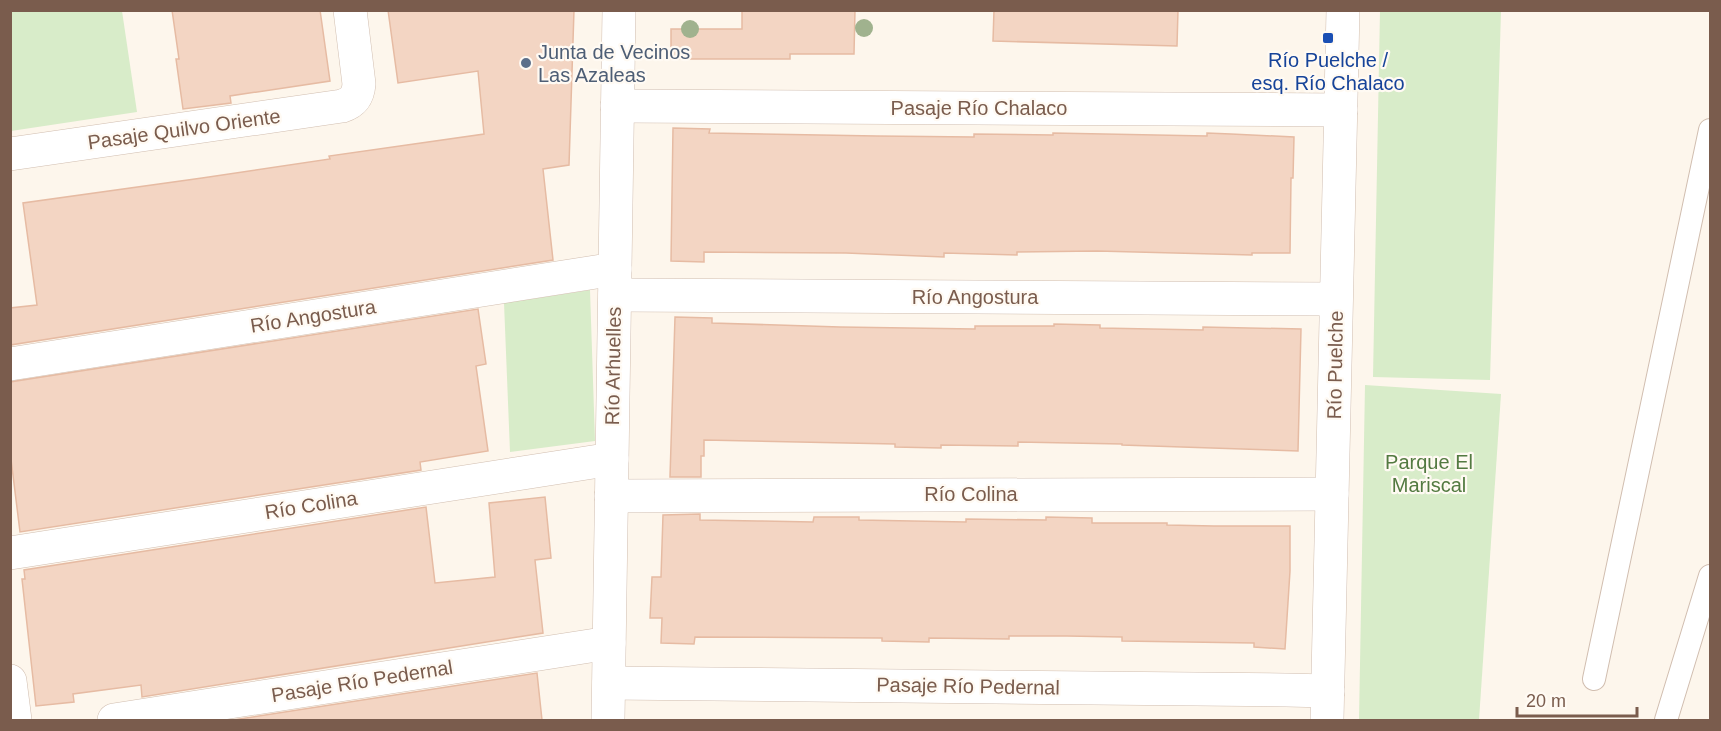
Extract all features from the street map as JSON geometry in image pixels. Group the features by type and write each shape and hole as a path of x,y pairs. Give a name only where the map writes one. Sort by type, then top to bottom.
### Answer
{"street":[{"name":"Pasaje Quilvo Oriente","path":"10,154 342,106 356,98 359,91 350,10"},
{"name":"Río Arhuelles","path":"608,720 619,10"},
{"name":"Río Puelche","path":"1327,706 1343,10"},
{"name":"Pasaje Río Chalaco","path":"617,106 1341,110"},
{"name":"Río Angostura","path":"10,364 615,282 1336,299"},
{"name":"Río Colina","path":"10,553 612,459"},
{"name":"Río Colina","path":"611,496 1332,494"},
{"name":"Pasaje Río Pedernal","path":"114,720 609,643"},
{"path":"10,681 15,720"},
{"name":"Pasaje Río Pedernal","path":"609,683 1251,689 1327,706"}],"lane":[{"path":"1594,679 1710,130"},
{"path":"1666,720 1710,576"}],"green space":[{"path":"11,10 122,11 137,112 11,131"},
{"path":"1380,11 1501,11 1490,380 1373,377"},
{"path":"590,290 595,441 510,452 504,303"},
{"name":"Parque El Mariscal","path":"1365,385 1501,394 1479,720 1359,720"}],"building":[{"path":"172,10 320,10 330,81 230,96 231,103 183,109"},
{"path":"388,10 574,10 569,165 543,169 553,260 10,345 10,308 37,305 23,203 330,159 329,156 484,134 478,71 398,83"},
{"path":"742,10 855,10 854,54 790,54 790,59 671,59 671,29 742,29"},
{"path":"994,10 1178,10 1177,46 993,41"},
{"path":"673,128 710,129 709,133 877,136 974,137 974,134 1053,135 1053,133 1207,136 1207,133 1294,137 1290,253 1252,253 1252,255 1097,251 1017,252 1017,255 944,253 944,257 846,253 704,252 704,262 671,261"},
{"path":"478,309 486,364 476,366 488,451 420,462 421,470 20,532 10,451 10,382"},
{"path":"675,317 712,318 712,323 840,327 975,329 975,326 1054,326 1054,324 1100,325 1100,328 1301,329 1298,451 1018,442 1018,446 941,445 941,448 895,447 895,444 704,440 701,477 670,477"},
{"path":"545,497 551,558 535,560 543,633 142,697 141,685 73,694 74,702 36,706 22,579 25,579 24,570 426,507 435,583 495,577 489,503"},
{"path":"700,514 700,520 813,522 814,517 859,517 859,520 966,522 966,519 1046,520 1046,517 1092,518 1092,523 1290,526 1290,571 1285,649 1254,647 1254,643 1122,641 1122,637 1067,636 1009,636 1009,639 929,638 929,642 882,641 882,638 695,637 694,644 661,643 662,618 650,618 652,577 661,577 663,515"},
{"path":"537,673 542,720 233,720"}],"place":[{"name":"Río Puelche / esq. Río Chalaco","path":"1328,38"},
{"name":"Junta de Vecinos Las Azaleas","path":"526,63"}]}
